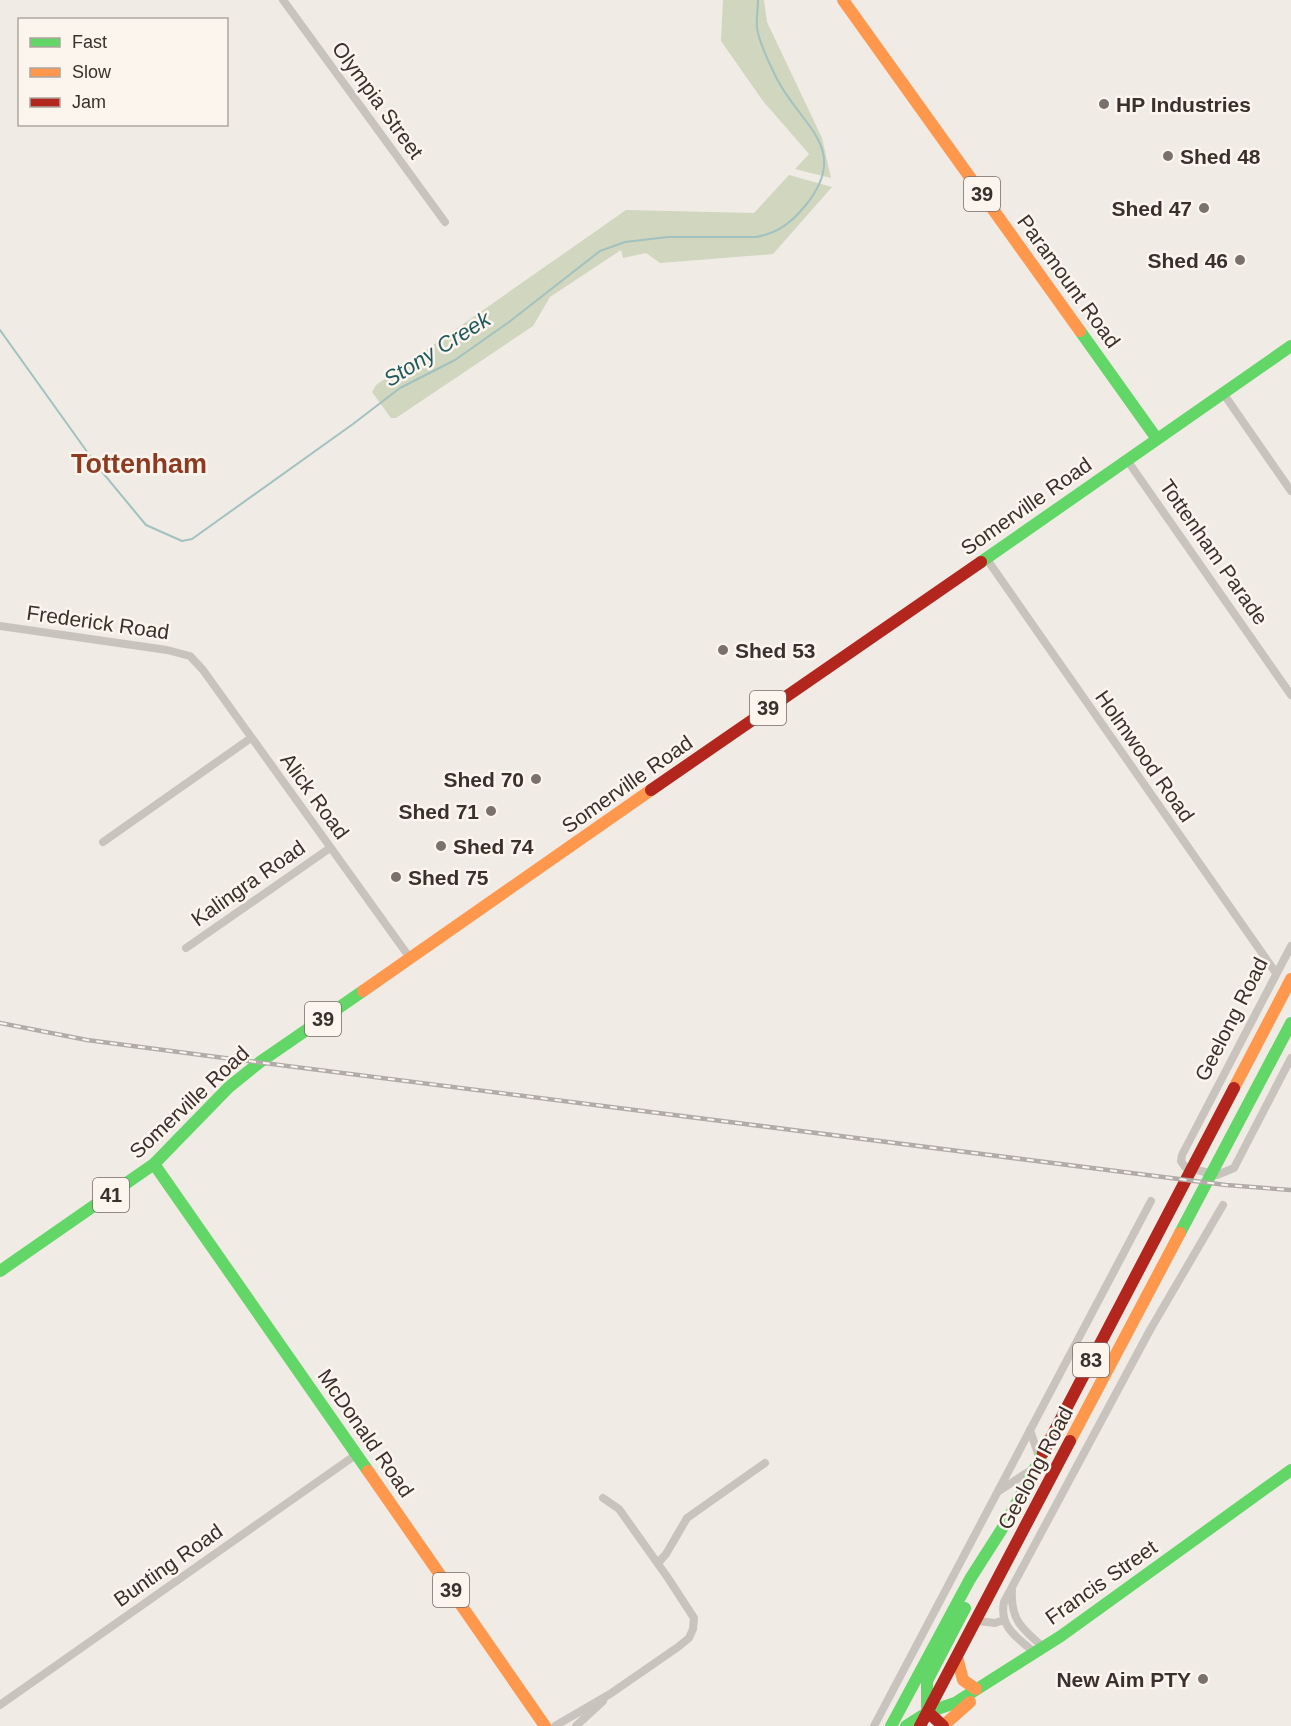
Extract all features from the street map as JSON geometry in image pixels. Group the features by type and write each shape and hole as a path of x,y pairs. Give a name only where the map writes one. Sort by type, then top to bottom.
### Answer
{"main road":[{"name":"Paramount Road","path":"843,0 1157,439"},
{"name":"Somerville Road","path":"0,1271 154,1164 229,1087 249,1071 1291,346"},
{"name":"Geelong Road","path":"891,1726 974,1572 1007,1521 1291,979"},
{"name":"Geelong Road","path":"920,1726 978,1621 1291,1023"},
{"name":"McDonald Road","path":"154,1164 545,1726"},
{"name":"Francis Street","path":"994,1682 1291,1470"},
{"path":"932,1726 927,1712 925,1693 929,1678 998,1545 1007,1521"},
{"path":"957,1656 963,1680 976,1689"},
{"path":"927,1712 943,1726 994,1682"},
{"path":"906,1726 927,1712 955,1704 976,1689 994,1682"}],"street":[{"name":"Olympia Street","path":"283,0 445,222"},
{"path":"1223,393 1291,490"},
{"name":"Tottenham Parade","path":"1127,460 1291,695"},
{"name":"Holmwood Road","path":"986,558 1276,973"},
{"name":"Frederick Road","path":"0,626 167,650 190,656"},
{"name":"Alick Road","path":"190,656 203,670 410,958"},
{"path":"103,842 251,738"},
{"name":"Kalingra Road","path":"186,948 330,848"},
{"name":"Geelong Road","path":"1291,945 1184,1151 1181,1161 1185,1167 1217,1175 1234,1168 1291,1058"},
{"name":"Geelong Road","path":"874,1726 1151,1201"},
{"name":"Geelong Road","path":"1004,1620 1004,1602 1150,1330 1223,1205"},
{"name":"Geelong Road","path":"997,1493 1037,1462 1030,1430"},
{"name":"Bunting Road","path":"0,1706 357,1454"},
{"path":"658,1563 666,1554 687,1518 765,1463"},
{"path":"555,1726 610,1694 678,1647 689,1638 693,1629 694,1618 690,1610 658,1563 619,1509 603,1498"},
{"name":"Geelong Road","path":"1012,1590 1012,1608"},
{"path":"978,1621 996,1623 1004,1620 1012,1608"},
{"path":"1012,1608 1018,1626 1039,1650"},
{"path":"1004,1620 1012,1634 1039,1650"},
{"path":"576,1726 610,1694"}],"green space":[{"path":"723,0 764,0 767,22 822,138 831,178 795,169 809,154 763,101 721,41"},
{"path":"789,175 832,187 773,254 660,263 646,253 623,258 621,250 550,297 533,326 396,418 391,418 372,392 376,385 626,210 754,213"}],"waterway":[{"name":"Stony Creek","path":"0,330 98,467 146,525 182,541 192,539 400,388 455,360 509,322 600,251 625,242 668,237 756,237 777,230 795,217 818,186 824,169 823,153 818,139 787,96 765,54 757,28 758,0"}],"railway":[{"path":"0,1023 87,1040 217,1057 1226,1185 1291,1190"}],"traffic: fast":[{"path":"1080,331 1157,439"},
{"path":"981,562 1291,346"},
{"path":"0,1271 154,1164 229,1087 260,1062 363,991"},
{"path":"1180,1233 1291,1023"},
{"path":"154,1164 368,1471"},
{"path":"891,1726 970,1579 1007,1521 1043,1453"},
{"path":"928,1712 955,1703 1061,1636 1291,1470"},
{"path":"927,1712 927,1681 965,1608"},
{"path":"906,1726 928,1712"}],"traffic: slow":[{"path":"843,0 1080,331"},
{"path":"363,991 651,790"},
{"path":"1234,1088 1291,979"},
{"path":"1070,1441 1180,1233"},
{"path":"368,1471 545,1726"},
{"path":"957,1657 963,1680 976,1689"},
{"path":"943,1726 970,1702"}],"traffic: jam":[{"path":"651,790 981,562"},
{"path":"1043,1453 1234,1088"},
{"path":"920,1726 1070,1441"},
{"path":"928,1712 943,1726"}],"place":[{"name":"HP Industries","path":"1104,104"},
{"name":"Shed 48","path":"1168,156"},
{"name":"Shed 47","path":"1204,208"},
{"name":"Shed 46","path":"1240,260"},
{"name":"Shed 53","path":"723,650"},
{"name":"Shed 70","path":"536,779"},
{"name":"Shed 71","path":"491,811"},
{"name":"Shed 74","path":"441,846"},
{"name":"Shed 75","path":"396,877"},
{"name":"New Aim PTY","path":"1203,1679"}],"district":[{"name":"Tottenham","path":"139,464"}]}
